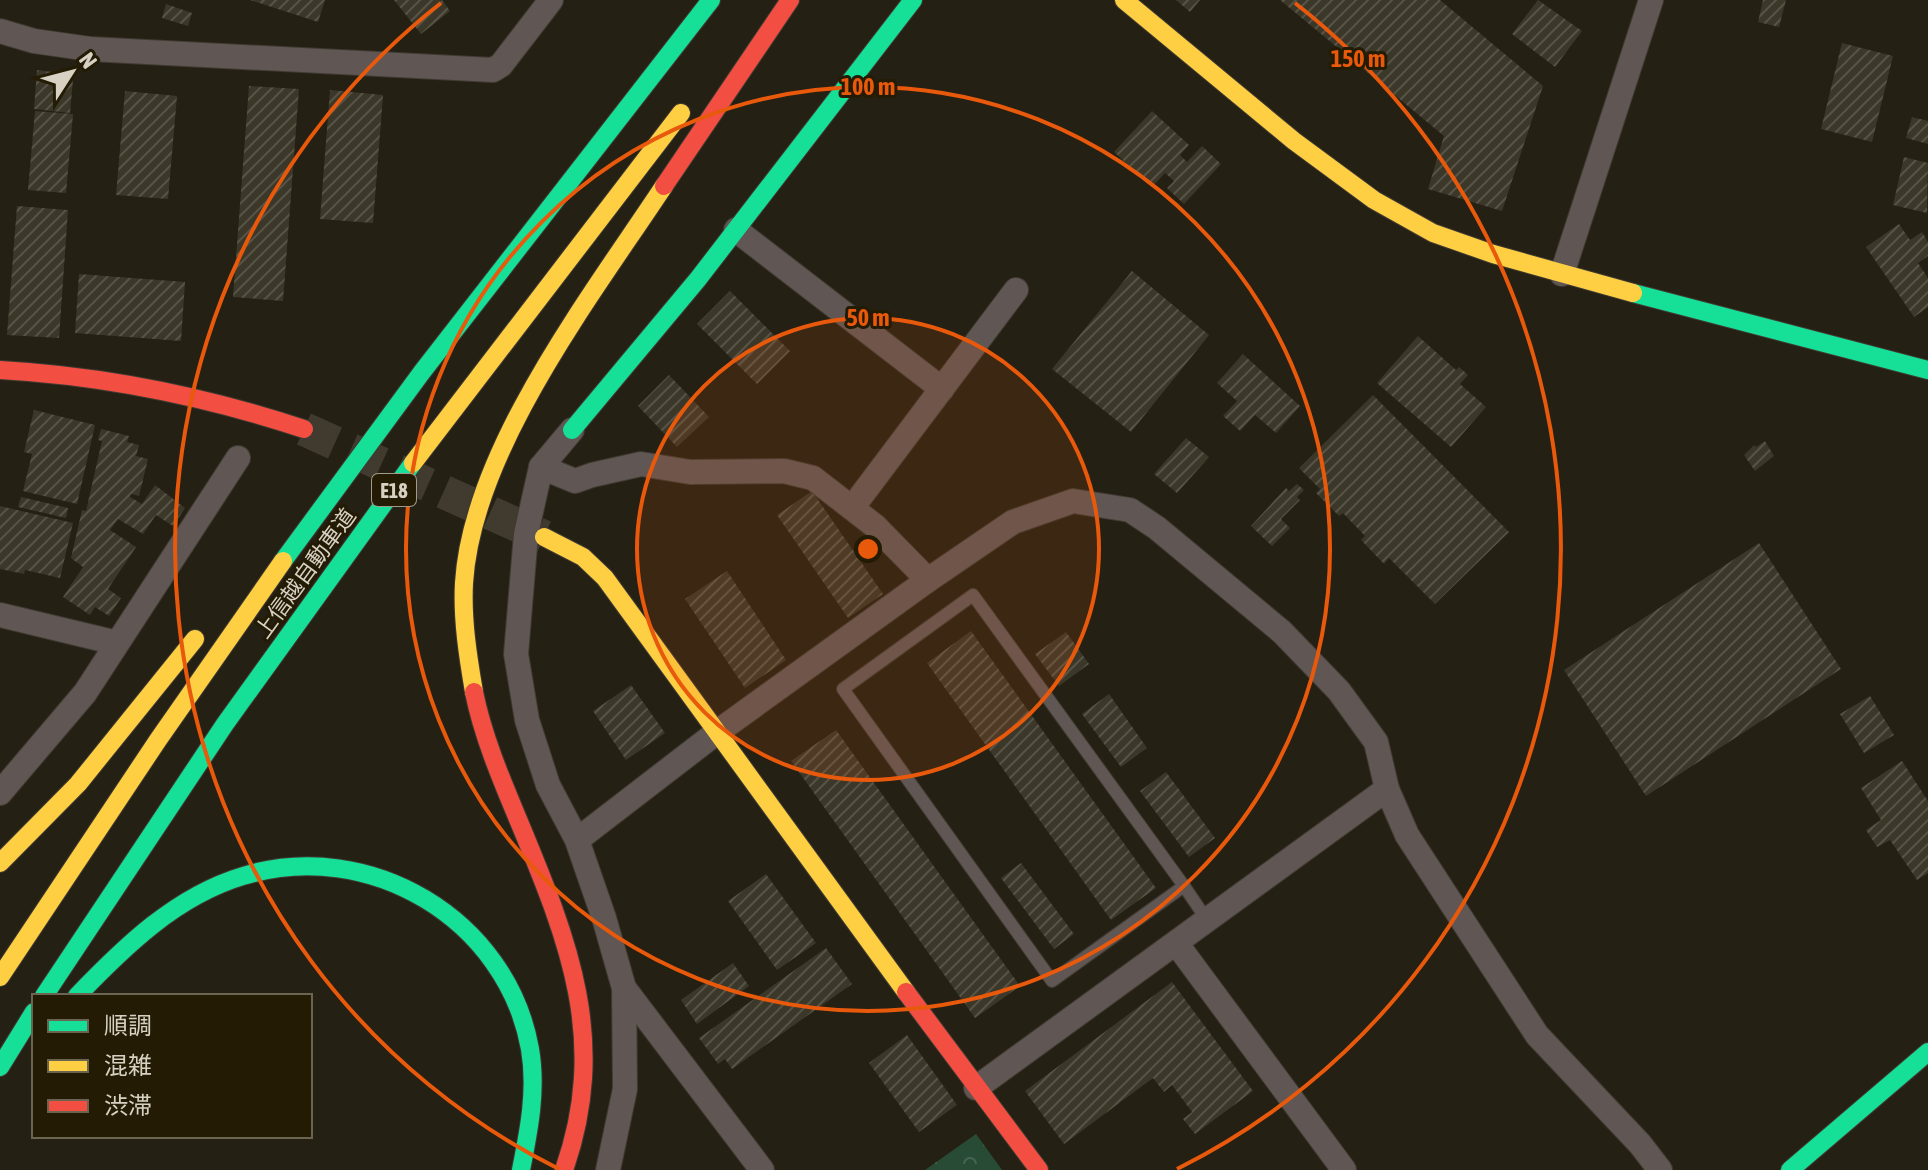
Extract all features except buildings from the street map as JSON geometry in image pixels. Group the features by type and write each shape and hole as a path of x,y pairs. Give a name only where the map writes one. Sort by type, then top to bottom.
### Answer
{"main road":[{"path":"336,457 648,66 709,0"},
{"name":"上信越自動車道","path":"0,977 257,598 389,418 709,0"},
{"path":"564,1170 578,1116 583,1062 582,1009 569,952 548,892 492,759 475,702 465,641 464,582 472,529 486,481 508,430 539,378 713,110 790,0"},
{"path":"572,430 736,230 913,0"},
{"path":"1124,0 1294,141 1374,200 1433,233 1562,274 1928,370"},
{"name":"上信越自動車道","path":"45,994 164,813 327,582 420,454 691,99"},
{"path":"0,370 105,378 173,390 246,409 304,429"},
{"path":"544,537 583,557 605,578 1039,1170"},
{"path":"0,863 89,774 210,620"},
{"path":"79,994 146,930 202,893 237,878 272,869 308,867 345,868 378,875 447,910 499,967 520,1007 535,1084 534,1119 521,1170"},
{"path":"6,1074 32,1016"},
{"path":"1790,1170 1928,1052"},
{"path":"6,1074 26,1060"}],"street":[{"path":"0,31 34,41 90,49 493,70 501,65 551,0"},
{"path":"1562,274 1651,0"},
{"path":"736,230 942,389"},
{"path":"852,508 1016,290"},
{"path":"572,430 541,467 526,534 516,654 527,720 548,785 577,840 624,988 625,1089 608,1170"},
{"path":"0,793 85,693 238,458"},
{"path":"541,467 575,481 641,464 690,472 784,471 813,478 875,526 928,580"},
{"path":"577,840 716,733 1013,522 1073,501 1130,510 1157,528 1282,632 1339,691 1376,742 1387,789 1407,835 1537,1035 1640,1144 1660,1170"},
{"path":"0,615 117,643"},
{"path":"976,1088 1387,789"},
{"path":"1176,943 1344,1170"},
{"path":"624,988 762,1170"}],"lane":[{"path":"1184,886 1052,981 843,689 973,595 1184,886 1207,920"}],"green space":[{"path":"976,1134 1002,1170 925,1170"}],"tunnel":[{"path":"304,429 544,537"}],"traffic: fast":[{"path":"283,561 422,372 711,0"},
{"path":"572,430 698,279 913,0"},
{"path":"1633,293 1928,370"},
{"path":"45,994 225,724 413,463"},
{"path":"79,994 152,925 195,896 219,885 243,876 291,867 338,868 383,879 425,899 462,927 493,962 516,1003 530,1049 533,1080 521,1170"},
{"path":"0,1067 32,1015"},
{"path":"1790,1170 1928,1052"}],"traffic: slow":[{"path":"1124,0 1294,141 1374,200 1433,233 1493,254 1633,293"},
{"path":"413,463 681,113"},
{"path":"474,692 465,624 464,583 472,532 488,480 512,428 571,324 664,186"},
{"path":"544,537 583,557 605,578 906,992"},
{"path":"0,977 158,740 283,561"},
{"path":"0,863 78,784 195,639"}],"traffic: jam":[{"path":"664,186 790,0"},
{"path":"0,370 78,377 154,389 304,429"},
{"path":"474,692 494,759 554,910 577,993 583,1035 583,1078 577,1123 564,1170"},
{"path":"906,992 1039,1170"}]}
